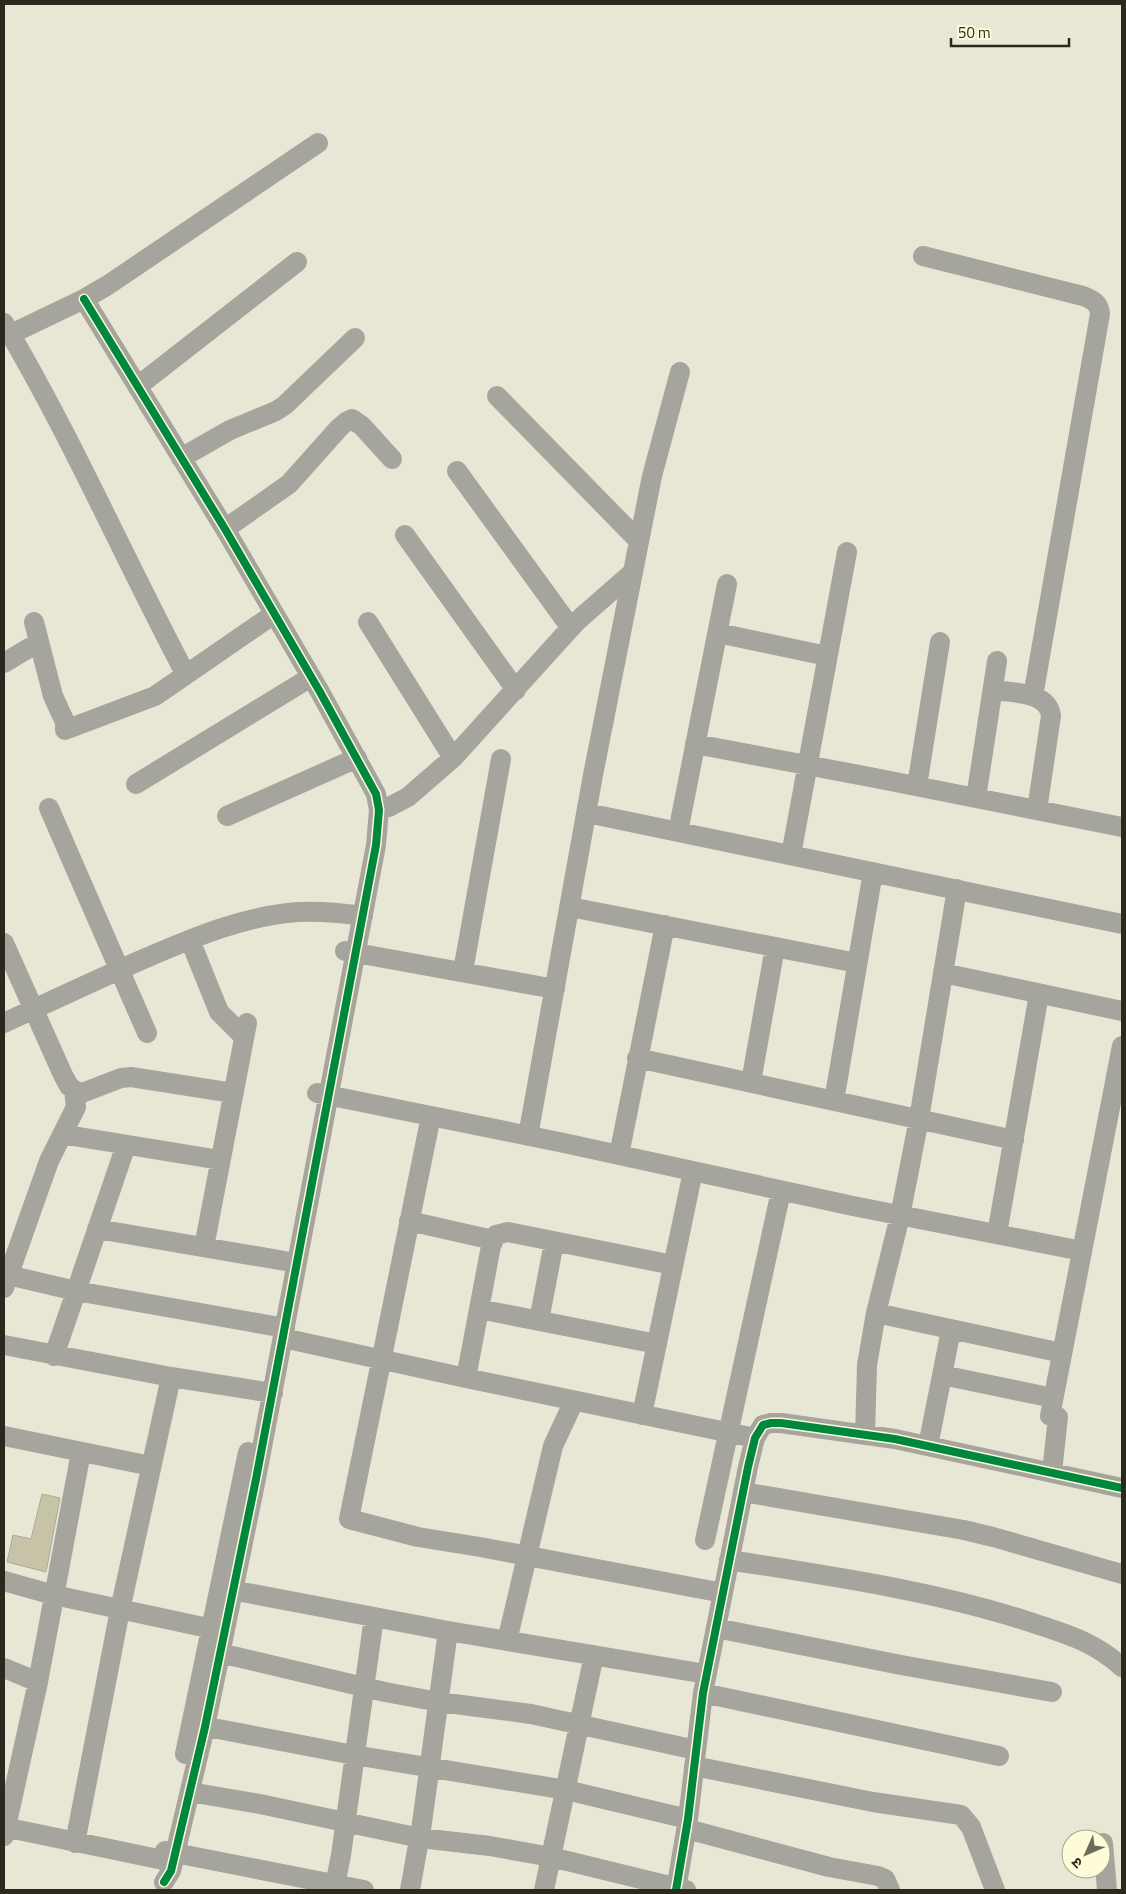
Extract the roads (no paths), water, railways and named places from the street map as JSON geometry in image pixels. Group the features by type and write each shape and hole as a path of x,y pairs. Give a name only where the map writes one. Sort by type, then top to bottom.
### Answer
{"street":[{"path":"186,675 45,396 7,328 84,299 126,273 318,142"},
{"path":"922,256 1083,296 1094,301 1100,307 1081,427 1054,568 1033,696"},
{"path":"138,386 298,262"},
{"path":"84,299 225,529 311,677 376,794 379,810 376,844 350,952 280,1330 198,1725 168,1855"},
{"path":"181,458 230,430 276,411 285,405 355,338"},
{"path":"528,1136 639,541 652,476 680,372"},
{"path":"497,396 639,541"},
{"path":"225,529 293,480 339,428 352,419 358,421 392,459"},
{"path":"457,471 571,628"},
{"path":"405,535 516,690"},
{"path":"791,855 847,552"},
{"path":"379,810 408,797 453,758 589,609 633,572"},
{"path":"678,832 727,584"},
{"path":"34,622 54,696 65,722 65,730 155,696 274,614"},
{"path":"368,622 453,758"},
{"path":"718,633 827,656"},
{"path":"917,786 940,642"},
{"path":"4,662 29,648"},
{"path":"976,798 997,661"},
{"path":"136,784 311,677"},
{"path":"993,690 1033,696 1046,703 1050,708 1051,716 1037,810"},
{"path":"696,744 1122,827"},
{"path":"227,816 357,758"},
{"path":"463,972 501,759"},
{"path":"358,915 372,788"},
{"path":"49,808 147,1033"},
{"path":"587,813 1122,924"},
{"path":"834,1101 873,872"},
{"path":"865,1435 868,1364 876,1313 900,1216 919,1119 957,889"},
{"path":"570,907 857,963"},
{"path":"4,1023 190,940 235,924 278,914 312,912 358,915"},
{"path":"619,1155 664,926"},
{"path":"190,940 219,1012 246,1030 204,1247"},
{"path":"4,943 63,1075 69,1086 74,1090 82,1093 121,1078 131,1077 233,1093"},
{"path":"751,1082 775,947"},
{"path":"350,952 555,989"},
{"path":"943,974 1122,1011"},
{"path":"997,1234 1039,994"},
{"path":"1052,1472 1054,1410 1062,1353 1122,1046"},
{"path":"637,1058 1014,1140"},
{"path":"74,1090 76,1107 49,1161 6,1281 76,1291 280,1330 382,1360 755,1438"},
{"path":"323,1094 619,1155 900,1216 1082,1250"},
{"path":"280,1330 285,1261 323,1094"},
{"path":"430,1116 349,1519 418,1537 723,1593"},
{"path":"61,1137 67,1135 220,1160"},
{"path":"54,1356 126,1145"},
{"path":"642,1415 692,1171"},
{"path":"705,1540 730,1433 781,1191"},
{"path":"409,1221 493,1240"},
{"path":"97,1229 285,1261"},
{"path":"466,1378 493,1240 496,1235 508,1232 673,1265"},
{"path":"539,1321 554,1242"},
{"path":"479,1309 657,1344"},
{"path":"876,1313 1062,1353"},
{"path":"928,1446 951,1330"},
{"path":"4,1345 170,1377 266,1392"},
{"path":"942,1375 1054,1410"},
{"path":"75,1843 120,1610 170,1377"},
{"path":"507,1641 553,1446 574,1401"},
{"path":"190,1792 285,1809 345,1824 420,1838 490,1846 552,1857 679,1890 706,1674 755,1438 763,1425 771,1423 865,1435 928,1446 1122,1488"},
{"path":"4,1436 151,1466"},
{"path":"81,1452 38,1682 12,1757 4,1830 75,1843 168,1855 335,1887 364,1890"},
{"path":"743,1492 974,1532 1122,1574"},
{"path":"729,1560 906,1589 984,1608 1093,1645 1122,1667"},
{"path":"4,1581 54,1595 217,1630"},
{"path":"226,1589 448,1631 706,1674"},
{"path":"335,1887 374,1617"},
{"path":"716,1628 901,1665 1052,1692"},
{"path":"163,1886 161,1870 190,1792 198,1725 220,1653 217,1630"},
{"path":"410,1890 420,1838 448,1631"},
{"path":"220,1653 364,1688 439,1702 507,1710 580,1723 695,1758 873,1802 962,1815 971,1827 994,1890"},
{"path":"544,1890 594,1655"},
{"path":"4,1668 38,1682"},
{"path":"703,1693 999,1756"},
{"path":"198,1725 354,1755 566,1790 688,1824 829,1867 885,1878 890,1890"}]}
